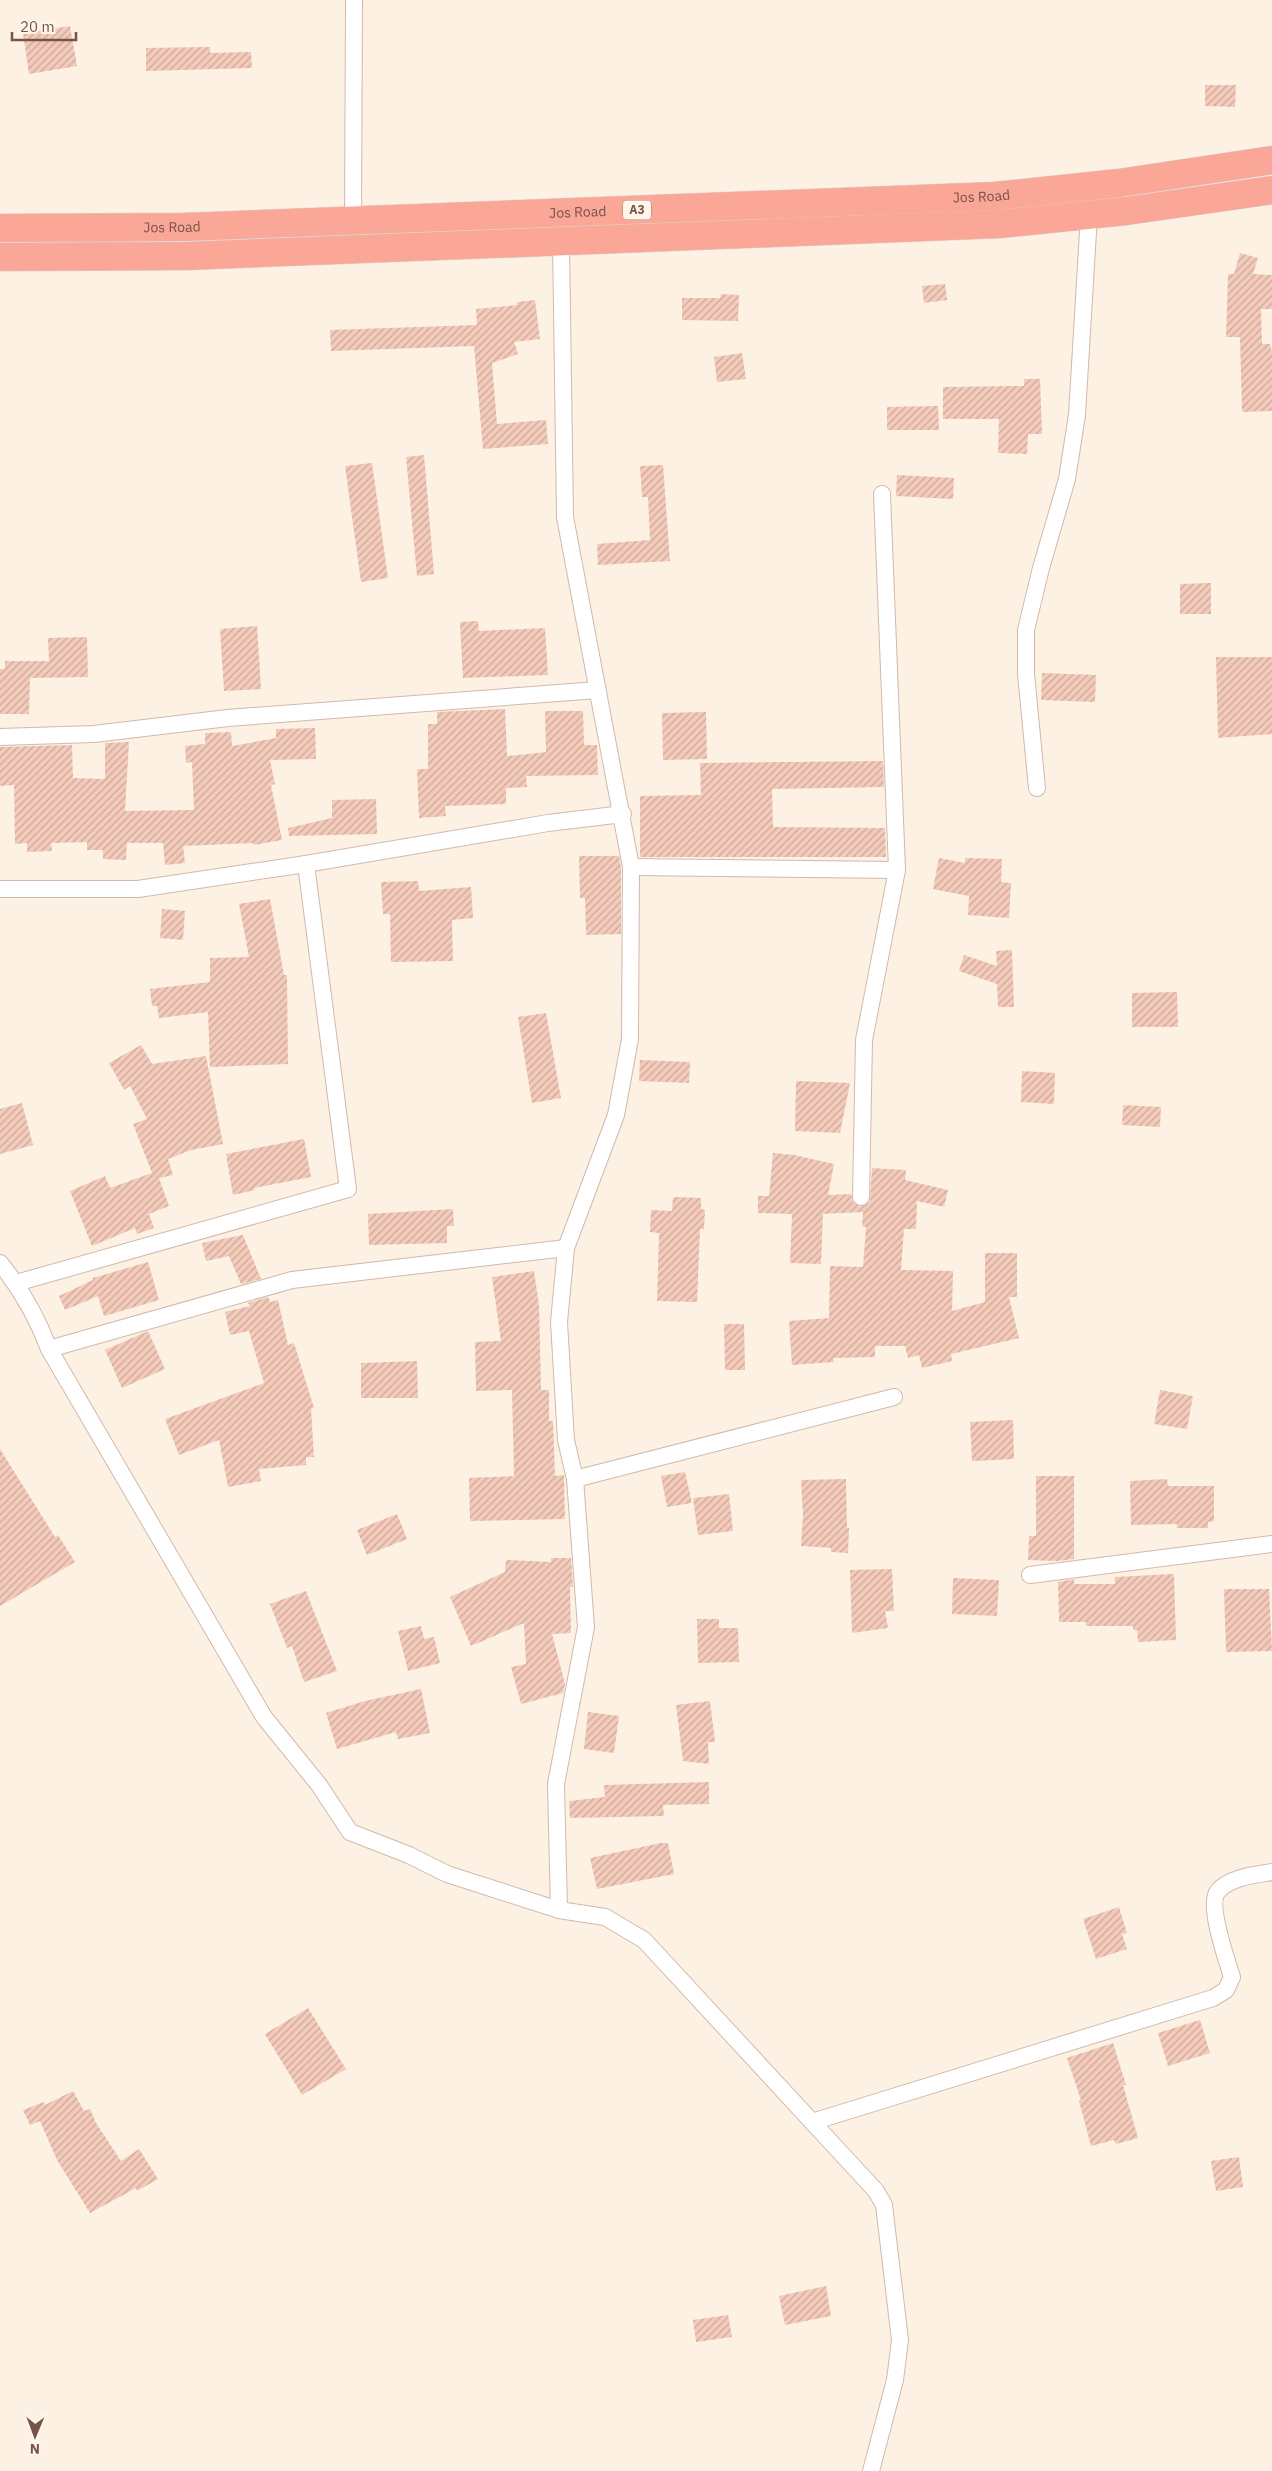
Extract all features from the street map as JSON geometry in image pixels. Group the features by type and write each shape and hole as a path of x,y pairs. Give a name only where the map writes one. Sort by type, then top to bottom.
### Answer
{"highway":[{"name":"Jos Road","path":"0,228 183,227 995,196 1119,182 1272,160"},
{"name":"Jos Road","path":"0,257 196,255 1000,224 1089,215 1272,190"}],"street":[{"path":"353,220 354,0"},
{"path":"1037,788 1026,674 1026,630 1041,568 1067,479 1077,415 1089,215"},
{"path":"559,1910 556,1784 586,1627 575,1479 566,1440 559,1322 566,1248 616,1115 630,1039 631,867 623,814 564,516 561,242"},
{"path":"861,1197 864,1040 897,870 882,494"},
{"path":"0,737 94,734 228,718 598,690"},
{"path":"0,889 138,888 306,864 548,823 623,814"},
{"path":"16,1282 348,1190 306,864"},
{"path":"631,867 897,870"},
{"path":"49,1349 292,1280 566,1248"},
{"path":"0,1262 16,1282 40,1325 49,1349 264,1717 318,1785 350,1832 408,1855 447,1874 559,1910 605,1917 644,1940 876,2191 884,2206 900,2340 895,2380 871,2471"},
{"path":"575,1479 894,1397"},
{"path":"1030,1575 1272,1544"},
{"path":"812,2122 1213,1998 1226,1990 1232,1977 1216,1915 1214,1899 1218,1891 1230,1884 1247,1877 1272,1872"}],"building":[{"path":"70,26 77,66 29,74 23,33"},
{"path":"210,47 210,53 251,52 252,68 146,71 146,48"},
{"path":"1205,85 1236,85 1235,107 1205,106"},
{"path":"1240,253 1258,258 1253,274 1272,275 1272,309 1261,309 1262,344 1270,344 1272,352 1272,411 1242,412 1240,337 1226,337 1228,274 1234,274"},
{"path":"945,284 947,300 924,303 922,286"},
{"path":"721,294 739,295 738,321 682,320 682,298 720,298"},
{"path":"535,300 540,339 514,342 518,354 492,363 497,424 546,420 548,444 483,449 474,346 331,351 330,330 477,325 476,309 517,305 517,302"},
{"path":"742,353 746,379 717,382 714,357"},
{"path":"1024,379 1040,379 1042,434 1028,434 1027,454 998,453 999,419 943,419 943,387 1024,386"},
{"path":"938,406 939,430 887,430 887,407"},
{"path":"424,455 434,574 417,576 406,457"},
{"path":"372,463 388,578 361,582 345,466"},
{"path":"663,465 670,561 598,565 597,544 650,540 648,497 642,497 640,466"},
{"path":"897,475 954,478 953,499 896,496"},
{"path":"1211,583 1211,614 1180,614 1180,584"},
{"path":"478,621 479,631 545,628 548,675 463,678 460,622"},
{"path":"257,626 261,689 224,691 220,629"},
{"path":"87,637 88,677 30,678 29,714 0,714 0,669 5,669 5,661 49,661 48,638"},
{"path":"1216,657 1272,657 1272,734 1218,738"},
{"path":"1042,673 1096,675 1095,702 1041,700"},
{"path":"505,709 507,756 546,752 545,711 583,711 584,745 597,745 598,775 526,776 527,787 506,788 506,804 445,806 446,816 419,818 417,769 428,769 428,724 437,724 437,712"},
{"path":"706,712 707,759 663,760 662,713"},
{"path":"315,728 316,759 270,760 275,784 271,785 282,840 254,845 253,843 183,846 185,863 165,865 163,843 127,843 126,860 103,859 103,850 87,850 87,842 51,843 52,851 27,852 27,843 15,844 14,785 0,786 0,747 72,745 73,778 105,779 105,743 129,742 125,811 194,810 192,762 186,763 185,746 205,744 205,733 231,732 232,746 276,738 276,729"},
{"path":"883,761 884,787 772,789 773,827 885,828 886,857 640,857 640,796 701,795 700,763"},
{"path":"376,799 377,834 289,836 288,828 332,818 332,800"},
{"path":"579,856 619,856 621,868 621,934 586,935 585,898 580,898"},
{"path":"939,858 965,863 965,858 1002,859 1001,882 1011,883 1009,918 968,915 969,896 933,889"},
{"path":"418,881 419,891 471,887 473,918 452,920 453,961 391,962 390,914 383,914 381,882"},
{"path":"270,899 284,975 287,975 288,1064 210,1067 208,1012 159,1018 157,1006 152,1006 150,989 210,982 210,958 249,957 239,904"},
{"path":"162,909 185,911 183,940 160,938"},
{"path":"1012,950 1014,1007 998,1007 997,984 959,971 964,955 997,966 996,951"},
{"path":"1177,992 1178,1027 1132,1027 1132,993"},
{"path":"546,1013 561,1098 532,1103 518,1017"},
{"path":"141,1045 152,1064 206,1056 223,1144 191,1150 168,1159 173,1175 159,1178 169,1206 149,1214 154,1228 137,1234 135,1228 92,1246 70,1191 105,1176 110,1188 152,1173 133,1124 147,1119 130,1086 124,1090 109,1063"},
{"path":"640,1060 690,1062 689,1083 639,1081"},
{"path":"1022,1071 1055,1073 1054,1104 1021,1102"},
{"path":"796,1081 850,1083 840,1133 795,1131"},
{"path":"22,1103 33,1145 0,1154 0,1109"},
{"path":"1123,1105 1161,1107 1160,1127 1122,1125"},
{"path":"304,1139 311,1177 254,1188 255,1190 233,1195 226,1154"},
{"path":"773,1153 794,1155 834,1164 828,1195 851,1194 853,1202 860,1207 870,1202 872,1168 906,1170 905,1180 948,1190 944,1207 917,1201 916,1229 904,1229 901,1270 953,1271 952,1311 985,1302 985,1253 1017,1253 1017,1297 1009,1297 1019,1338 951,1354 952,1361 922,1368 919,1355 908,1358 905,1346 875,1346 875,1357 833,1358 834,1362 792,1365 789,1321 829,1318 830,1266 863,1267 866,1227 862,1226 863,1212 823,1214 821,1264 790,1263 792,1214 758,1213 758,1196 769,1196"},
{"path":"673,1197 701,1198 701,1209 705,1210 704,1229 700,1229 697,1302 657,1301 659,1233 650,1232 651,1210 672,1211"},
{"path":"453,1209 454,1226 447,1226 447,1243 369,1245 368,1214"},
{"path":"243,1235 261,1279 241,1284 229,1256 206,1261 202,1243"},
{"path":"148,1262 159,1300 104,1316 98,1296 65,1310 59,1296 93,1280 93,1278"},
{"path":"534,1271 539,1305 541,1390 549,1390 549,1421 553,1421 555,1476 564,1475 565,1519 470,1521 469,1478 514,1476 512,1390 476,1391 475,1342 501,1341 492,1277"},
{"path":"268,1297 270,1302 278,1300 288,1345 294,1343 314,1408 311,1409 314,1457 306,1457 306,1465 259,1469 261,1481 228,1487 219,1440 179,1455 165,1419 264,1383 249,1331 230,1335 225,1312 250,1306 248,1303"},
{"path":"724,1324 744,1324 745,1370 725,1370"},
{"path":"148,1331 165,1369 122,1388 105,1350"},
{"path":"417,1361 418,1398 361,1398 361,1363"},
{"path":"1160,1390 1193,1396 1187,1429 1154,1424"},
{"path":"1013,1420 1014,1459 972,1461 970,1422"},
{"path":"0,1449 55,1537 58,1535 75,1562 0,1606"},
{"path":"685,1472 692,1503 667,1507 661,1476"},
{"path":"1036,1476 1074,1476 1074,1559 1057,1561 1028,1560 1029,1536 1036,1536"},
{"path":"846,1479 847,1528 849,1528 848,1553 831,1552 831,1548 801,1546 803,1514 801,1480"},
{"path":"1167,1479 1168,1486 1214,1486 1214,1521 1208,1522 1208,1528 1177,1528 1177,1524 1131,1525 1130,1481"},
{"path":"729,1494 733,1531 698,1535 693,1498"},
{"path":"397,1514 407,1539 367,1555 357,1530"},
{"path":"551,1558 571,1558 573,1587 570,1587 571,1633 552,1634 565,1684 563,1693 521,1704 511,1667 526,1664 524,1623 471,1646 450,1597 505,1572 506,1560 551,1562"},
{"path":"892,1569 894,1611 885,1611 888,1628 852,1633 850,1570"},
{"path":"1174,1574 1176,1640 1138,1642 1137,1630 1133,1630 1133,1626 1086,1626 1086,1622 1059,1622 1058,1582 1074,1579 1074,1584 1115,1584 1115,1577"},
{"path":"953,1578 999,1580 997,1616 952,1614"},
{"path":"1224,1589 1269,1589 1272,1651 1226,1652"},
{"path":"306,1591 337,1671 304,1682 292,1646 287,1648 270,1604"},
{"path":"697,1619 719,1619 719,1628 738,1628 739,1662 698,1663"},
{"path":"421,1626 424,1639 434,1637 440,1663 408,1671 398,1631"},
{"path":"421,1689 430,1733 398,1739 396,1732 337,1749 326,1713 365,1701"},
{"path":"710,1701 715,1742 708,1742 709,1764 683,1761 676,1705"},
{"path":"588,1712 619,1716 614,1753 584,1749"},
{"path":"709,1782 709,1804 663,1805 664,1816 570,1818 569,1801 605,1797 604,1785"},
{"path":"668,1843 674,1874 597,1889 590,1858"},
{"path":"1119,1907 1127,1933 1122,1934 1127,1949 1096,1959 1083,1919"},
{"path":"308,2008 346,2069 302,2095 265,2034"},
{"path":"1200,2020 1210,2053 1168,2066 1158,2033"},
{"path":"1113,2043 1126,2085 1123,2085 1138,2138 1116,2144 1114,2140 1091,2146 1079,2101 1081,2100 1067,2058"},
{"path":"73,2091 84,2111 90,2109 96,2123 121,2161 139,2149 158,2179 137,2191 136,2188 90,2213 57,2160 40,2121 30,2125 23,2110 44,2102 45,2105"},
{"path":"1239,2157 1243,2187 1216,2191 1211,2161"},
{"path":"826,2286 831,2316 785,2325 779,2296"},
{"path":"728,2315 732,2337 696,2342 693,2320"}]}
